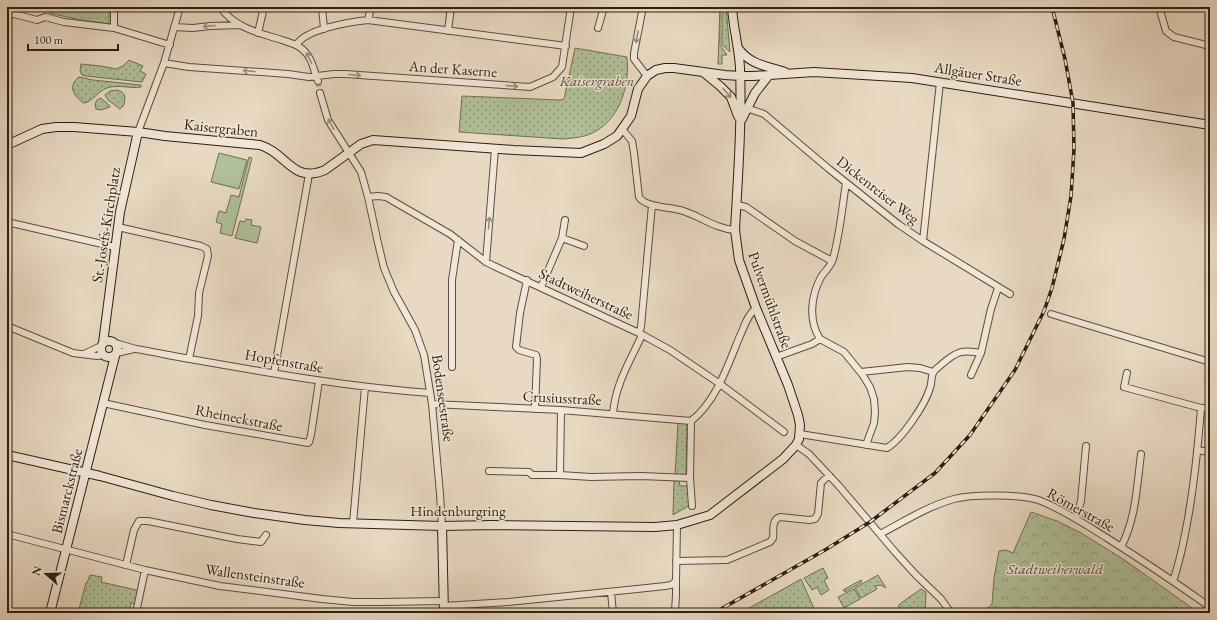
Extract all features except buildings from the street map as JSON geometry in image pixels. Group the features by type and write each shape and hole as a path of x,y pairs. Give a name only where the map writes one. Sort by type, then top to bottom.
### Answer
{"main road":[{"path":"732,7 738,48 741,122"},
{"path":"738,48 743,55 751,61 787,73"},
{"name":"Allgäuer Straße","path":"647,76 656,70 674,68 740,76 838,72 912,78 1210,125"},
{"path":"702,72 731,97 741,122"},
{"path":"741,122 746,108 768,75"},
{"path":"309,174 318,173 325,170 361,144 373,140 495,149 581,153 604,144 617,136 631,116 638,89 647,76"},
{"name":"Pulvermühlstraße","path":"741,122 735,230 739,260 756,308 788,385 798,415 800,434"},
{"name":"Kaisergraben","path":"7,144 36,131 56,127 138,132 162,136 260,145 274,152 292,168 302,173 309,174"},
{"name":"St.-Josefs-Kirchplatz","path":"102,344 118,227 138,132"},
{"name":"St.-Josefs-Kirchplatz","path":"106,322 114,342"},
{"path":"102,344 106,341 114,342 117,346 116,354 112,357 104,356"},
{"name":"Bismarckstraße","path":"102,344 101,352 104,356 109,375"},
{"name":"Bismarckstraße","path":"50,613 86,473 109,375 116,354"},
{"name":"Hindenburgring","path":"7,455 233,510 305,520 442,526 492,525 655,527 677,525 710,515 783,459 796,445 800,434"},
{"name":"Bodenseestraße","path":"442,526 443,606"}],"street":[{"path":"114,7 114,28"},
{"path":"138,132 164,63 180,7"},
{"path":"220,7 228,17 240,25 258,33 296,44 307,54 317,79"},
{"path":"258,33 264,7"},
{"path":"322,7 324,29"},
{"path":"368,20 371,7"},
{"path":"448,31 451,7"},
{"name":"An der Kaserne","path":"164,63 190,67 288,74 317,79 327,74 345,74 530,86 556,75 562,67 571,7"},
{"path":"598,28 604,7"},
{"path":"643,7 634,59 647,76"},
{"path":"1159,7 1166,31 1174,37 1210,46"},
{"path":"7,25 10,10 37,20 45,17 64,22 114,28 170,45"},
{"path":"296,44 302,38 324,29 337,25 368,20 566,46"},
{"path":"174,27 193,28 240,25"},
{"path":"924,241 940,82"},
{"name":"Bodenseestraße","path":"320,93 328,120 360,172 368,196 384,268 394,292 421,343 427,369 432,404 442,526"},
{"name":"Dickenreiser Weg","path":"746,108 764,114 846,183 898,224 998,288 1010,294"},
{"path":"622,129 632,141 639,197 643,201 652,205 679,210 699,217 718,227 735,230"},
{"path":"486,262 495,149"},
{"path":"274,373 309,174"},
{"path":"846,183 837,242 832,261 822,276 813,299 812,311 817,335 820,339 844,352 861,372 870,387 874,399 874,423 866,445"},
{"name":"Stadtweiherstraße","path":"368,196 386,197 439,227 486,262 640,334 670,350 720,384 784,432"},
{"path":"613,414 613,405 619,383 640,334 652,205"},
{"path":"737,205 746,207 795,241 832,261"},
{"path":"541,288 562,238 565,220"},
{"path":"7,222 116,247"},
{"path":"118,227 201,246 207,249 208,256 189,359"},
{"path":"562,238 584,246"},
{"path":"452,367 452,280 458,240"},
{"path":"527,280 520,313 516,347 519,350 536,355 535,409"},
{"path":"971,375 981,353 991,309 998,288"},
{"path":"692,506 690,478 691,421 702,410 720,384 746,322 752,311 756,308"},
{"path":"1051,314 1210,362"},
{"path":"7,326 73,353 104,356"},
{"path":"776,357 812,344 820,339"},
{"name":"Hopfenstraße","path":"114,342 134,349 319,381 430,393"},
{"path":"84,354 102,344"},
{"name":"Hopfenstraße","path":"116,354 134,349"},
{"path":"800,434 887,448 900,436 924,400 930,388 933,372 949,358 961,351 970,350 981,353"},
{"path":"861,372 908,367 920,368 933,372"},
{"path":"1127,374 1124,387 1201,408 1210,408"},
{"name":"Rheineckstraße","path":"103,403 205,425 308,443 310,442 319,381"},
{"path":"353,523 365,387"},
{"name":"Crusiusstraße","path":"432,404 561,410 691,421"},
{"path":"1172,581 1180,559 1190,510 1201,408"},
{"path":"560,475 561,410"},
{"path":"796,445 809,454 829,475 916,575 941,599 951,613"},
{"path":"1076,519 1081,501 1086,446"},
{"path":"1197,450 1210,452"},
{"path":"1121,547 1128,533 1132,515 1141,454"},
{"path":"489,471 529,472 532,475 690,478"},
{"path":"676,561 711,561 734,558 770,542 773,538 775,519 777,518 815,519 818,514 822,483 829,475"},
{"name":"Römerstraße","path":"880,534 941,503 955,499 970,496 1034,499 1041,501 1076,519 1121,547 1210,607"},
{"path":"126,565 134,530 139,521 148,521 238,539 261,542 266,535"},
{"path":"675,612 677,525"},
{"name":"Wallensteinstraße","path":"7,534 145,570 220,586 322,599 443,606 508,602 611,592 671,585 676,581"},
{"path":"136,613 145,570"},
{"path":"611,592 613,613"}],"green space":[{"path":"51,7 109,7 109,24 49,13"},
{"path":"720,7 720,45 727,55 722,55 722,64 718,64"},
{"path":"725,7 730,52 722,45 722,14"},
{"name":"Kaisergraben","path":"575,48 627,57 627,78 622,98 618,108 605,125 589,135 563,139 459,132 462,96 564,99"},
{"path":"129,60 143,66 140,71 146,74 142,82 86,76 82,75 80,71 81,64 116,69 123,66"},
{"path":"79,77 141,85 141,87 115,86 107,88 101,91 90,101 84,103 77,98 73,91 73,84"},
{"path":"117,90 122,92 125,96 124,105 120,109 108,100 105,95 110,91"},
{"path":"101,98 110,107 101,110 96,109 95,104 97,100"},
{"path":"219,153 247,160 239,189 211,182"},
{"path":"249,157 252,158 232,236 220,233 222,224 216,222 219,211 226,213 231,195 239,197"},
{"path":"246,219 252,220 251,225 261,227 257,243 235,238 240,221 245,222"},
{"path":"678,423 687,423 686,475 675,475"},
{"path":"674,481 679,481 680,486 689,486 690,505 673,515"},
{"name":"Stadtweiherwald","path":"1031,512 1057,521 1081,533 1123,559 1199,613 982,613 992,604 994,578 999,551 1006,550 1013,553"},
{"path":"823,568 828,578 824,580 829,590 821,595 817,587 812,590 804,578"},
{"path":"90,575 102,577 101,582 141,591 137,605 131,603 129,613 78,613 86,583"},
{"path":"878,575 886,588 881,585 875,586 877,589 861,598 855,588"},
{"path":"801,579 816,613 740,613 796,582"},
{"path":"861,580 862,582 845,592 843,590"},
{"path":"854,589 860,599 844,608 838,597"},
{"path":"921,589 926,592 925,613 904,613 898,606"}],"tunnel":[{"path":"318,81 320,93"}],"railway":[{"path":"714,613 825,550 870,522 935,473 970,435 1015,370 1044,311 1052,288 1064,239 1071,196 1074,149 1073,103 1065,59 1052,7"}]}
